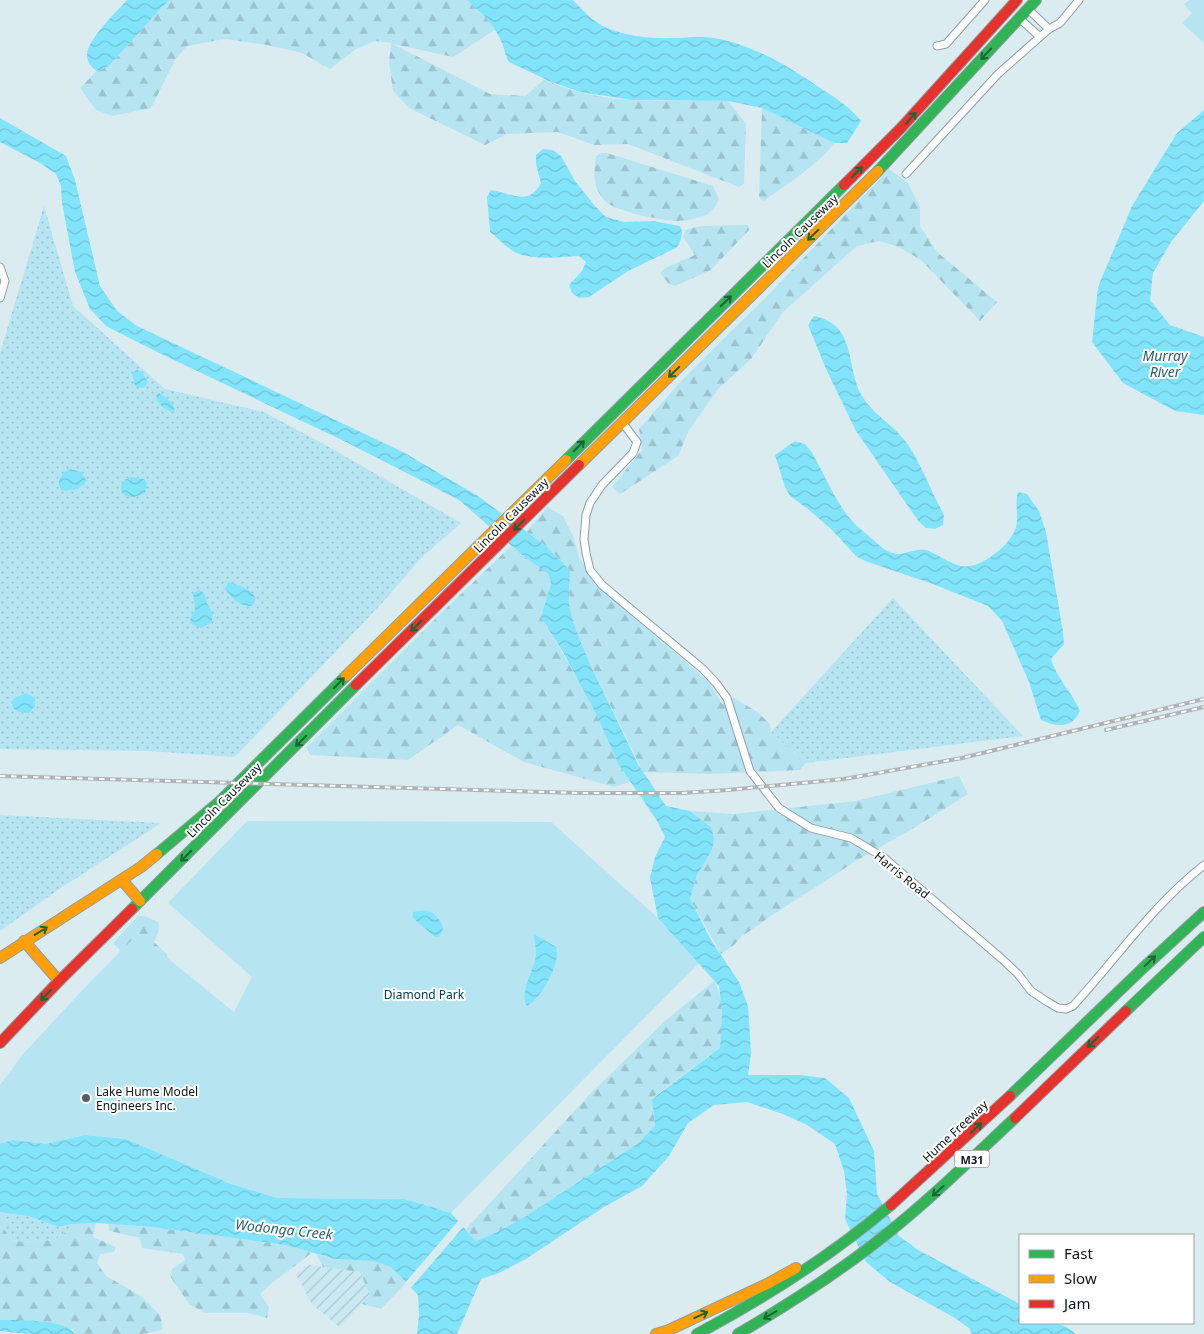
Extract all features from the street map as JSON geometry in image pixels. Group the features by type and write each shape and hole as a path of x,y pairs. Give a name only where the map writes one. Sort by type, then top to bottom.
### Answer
{"main road":[{"name":"Lincoln Causeway","path":"0,1043 59,981 553,490 887,162 1036,0"},
{"name":"Lincoln Causeway","path":"0,958 122,880 173,842 220,801 901,128 1015,2"},
{"path":"1015,2 1028,9"},
{"path":"1015,2 1020,18"},
{"path":"613,413 622,422"},
{"path":"122,880 140,901"},
{"name":"Hume Freeway","path":"791,1275 874,1219 988,1117 1204,912"},
{"name":"M31","path":"738,1334 803,1295 886,1236 936,1192 1204,937"},
{"path":"24,942 59,981"},
{"path":"656,1334 669,1330 744,1294 791,1275"},
{"path":"697,1334 726,1319 791,1275"}],"street":[{"path":"937,46 946,44 984,0"},
{"path":"906,174 998,74 1049,29 1060,23 1079,0"},
{"path":"1028,9 1049,29"},
{"path":"1020,18 1040,37"},
{"path":"0,267 5,281 0,298"},
{"name":"Harris Road","path":"622,422 637,442 633,454 602,485 590,502 586,515 584,539 590,570 602,586 702,669 716,683 727,698 750,771 779,808 811,828 851,838 883,857 1002,959 1018,974 1031,991 1058,1008 1066,1009 1073,1006 1147,919 1189,877 1204,865"}],"shaded area":[{"path":"309,1265 360,1272 371,1295 339,1327 312,1304 296,1275 298,1271"}],"green space":[{"path":"170,0 467,0 488,18 495,30 453,57 393,44 490,94 525,96 545,79 566,88 611,98 659,101 728,101 746,124 744,184 739,187 628,144 594,145 558,132 507,134 485,145 409,108 393,91 389,62 391,43 375,41 356,49 330,69 302,53 267,45 224,39 187,46 175,60 151,108 112,116 96,110 80,88 97,71 109,66"},
{"path":"1189,0 1204,0 1204,43 1182,23 1192,13 1184,4"},
{"path":"762,108 834,143 820,159 764,201 759,198"},
{"path":"601,153 607,153 713,186 719,199 717,204 704,216 681,221 650,217 617,208 604,200 597,189 594,174 596,156"},
{"path":"889,169 908,183 920,207 920,226 937,252 997,302 980,321 921,260 899,247 879,241 857,246 783,312 751,359 719,388 689,430 678,456 620,494 612,487 642,450 639,429 681,381 772,291"},
{"path":"44,206 73,306 165,389 264,412 461,523 421,558 384,601 235,757 148,751 0,749 0,353"},
{"path":"748,225 749,230 711,270 675,286 669,284 660,273 665,268 695,255 683,237 685,230 700,226"},
{"path":"547,507 563,516 573,536 580,560 611,597 710,683 722,704 734,698 756,711 770,724 771,732 806,763 800,770 710,774 643,772 589,662 573,622 569,604 570,570 546,546 527,532"},
{"path":"511,546 548,574 551,583 541,617 583,689 620,766 630,782 614,787 524,762 458,725 408,760 311,755 306,748"},
{"path":"893,598 1023,736 806,763 771,732"},
{"path":"959,776 968,794 856,861 774,914 741,937 734,945 721,954 690,899 697,875 712,850 711,827 690,811 733,814 856,801"},
{"path":"0,815 161,823 58,890 0,931"},
{"name":"Diamond Park","path":"247,821 551,822 658,918 699,963 451,1213 405,1199 277,1198 231,1184 126,1139 85,1135 46,1144 12,1140 0,1144 0,1085 23,1054 138,934 234,1012 252,977 168,903"},
{"path":"138,916 145,916 159,923 158,933 154,942 167,954 168,962 114,962 120,950 113,943"},
{"path":"714,981 718,988 721,1005 720,1048 652,1098 655,1126 637,1144 526,1216 476,1241 466,1229 589,1095 665,1021"},
{"path":"0,1212 6,1212 4,1229 12,1240 23,1242 55,1240 68,1230 72,1224 96,1223 93,1237 116,1247 114,1252 100,1254 97,1263 106,1276 141,1296 161,1316 162,1330 143,1334 75,1334 73,1329 0,1320"},
{"path":"6,1212 28,1216 59,1227 72,1224 68,1230 55,1240 23,1242 12,1240 4,1229"},
{"path":"108,1224 153,1227 285,1245 312,1252 260,1294 269,1307 267,1318 248,1313 205,1313 189,1304 170,1276 172,1269 185,1260 183,1254 142,1248 140,1238 110,1231"},
{"path":"316,1254 336,1259 373,1261 391,1267 406,1283 381,1309 362,1304 370,1295 360,1272 323,1267"}],"water":[{"path":"127,0 170,0 109,66 97,71 88,60 88,49 103,26"},
{"path":"467,0 573,0 592,19 600,24 609,29 630,35 652,38 704,37 729,41 757,51 798,73 844,104 861,121 847,143 834,143 762,108 728,101 632,100 580,92 549,81 509,62 502,43 491,24"},
{"name":"Murray River","path":"1204,110 1204,201 1171,242 1153,273 1150,300 1170,325 1204,337 1204,415 1175,411 1123,383 1092,342 1098,287 1132,206 1177,133"},
{"name":"Wodonga Creek","path":"0,118 66,156 75,180 100,286 117,311 137,326 403,452 478,496 546,546 570,570 569,604 573,622 589,662 638,764 666,806 690,811 711,827 714,838 712,850 697,875 690,899 711,940 739,982 748,1006 751,1053 748,1075 800,1075 825,1078 849,1098 874,1151 877,1194 899,1236 918,1250 1019,1303 1019,1324 1057,1324 1070,1329 1076,1334 972,1334 970,1329 955,1318 890,1282 866,1262 845,1219 847,1194 844,1171 835,1144 807,1125 783,1114 747,1102 714,1105 688,1123 669,1156 642,1186 604,1207 526,1259 499,1273 481,1279 457,1334 417,1334 419,1315 418,1295 391,1267 373,1261 336,1259 285,1245 153,1227 96,1223 72,1224 59,1227 28,1216 0,1212 0,1144 12,1140 46,1144 85,1135 126,1139 231,1184 277,1198 405,1199 451,1213 476,1241 526,1216 637,1144 655,1126 652,1099 720,1048 722,1012 719,986 658,918 650,878 655,857 665,837 657,821 619,765 597,716 563,652 541,617 551,583 548,574 521,554 459,500 348,443 106,326 90,309 75,272 62,203 61,186 56,174 40,163 0,142"},
{"path":"543,149 553,150 561,156 575,181 606,217 624,222 653,221 680,226 682,234 678,246 628,271 589,297 579,298 572,293 569,285 582,271 586,262 579,256 533,257 511,250 490,232 487,197 491,190 519,197 531,195 541,183 536,164 536,155"},
{"path":"814,316 828,321 840,331 847,346 855,380 862,396 901,436 913,452 944,515 943,525 935,529 926,528 919,522 856,431 826,369 808,325"},
{"path":"137,370 142,372 148,382 145,387 135,386 132,373"},
{"path":"159,393 170,401 175,412 168,411 160,404 156,395"},
{"path":"795,441 805,444 811,451 835,496 851,520 881,547 897,554 922,549 961,566 984,561 1000,550 1011,537 1016,525 1018,492 1027,494 1039,511 1046,532 1063,632 1064,644 1051,659 1057,673 1080,711 1077,717 1064,725 1041,720 1029,682 1002,621 988,606 856,556 831,529 790,496 785,487 775,455"},
{"path":"70,469 81,472 86,480 85,483 74,490 61,490 60,477"},
{"path":"131,477 144,479 147,483 145,493 134,497 127,497 122,492 121,486 124,480"},
{"path":"228,582 248,590 254,595 256,599 252,606 240,604 234,599 225,589"},
{"path":"199,590 204,593 212,612 211,623 201,628 192,624 190,620 195,609 193,593"},
{"path":"26,693 35,698 35,706 29,713 18,711 12,706 13,699"},
{"path":"424,910 434,914 441,922 443,929 439,937 435,937 413,918 413,912"},
{"path":"534,934 556,947 557,954 549,980 538,996 527,1006 525,1001 526,988 536,953"},
{"path":"0,1320 29,1320 52,1323 62,1325 75,1334 26,1334 0,1331"}],"pier":[{"path":"460,1219 465,1225 409,1290 404,1284"}],"railway":[{"path":"0,776 580,793 683,793 844,779 962,758 1204,699"},
{"path":"1106,730 1204,707"}],"traffic: fast":[{"path":"878,171 1036,0"},
{"path":"566,460 844,185"},
{"path":"157,854 220,801 346,676"},
{"path":"132,909 356,685"},
{"path":"1010,1096 1204,912"},
{"path":"1126,1011 1204,937"},
{"path":"738,1334 813,1288 867,1250 934,1193 1015,1118"},
{"path":"697,1334 797,1275 868,1224 891,1205"}],"traffic: slow":[{"path":"579,465 878,171"},
{"path":"346,676 566,460"},
{"path":"0,958 141,867 157,854"},
{"path":"122,880 140,901"},
{"path":"24,941 59,981"},
{"path":"656,1334 669,1330 767,1284 796,1268"}],"traffic: jam":[{"path":"844,185 901,128 1017,0"},
{"path":"356,685 579,465"},
{"path":"0,1043 132,909"},
{"path":"1015,1118 1126,1011"},
{"path":"891,1205 1010,1096"}],"place":[{"name":"Lake Hume Model Engineers Inc.","path":"86,1098"}]}
